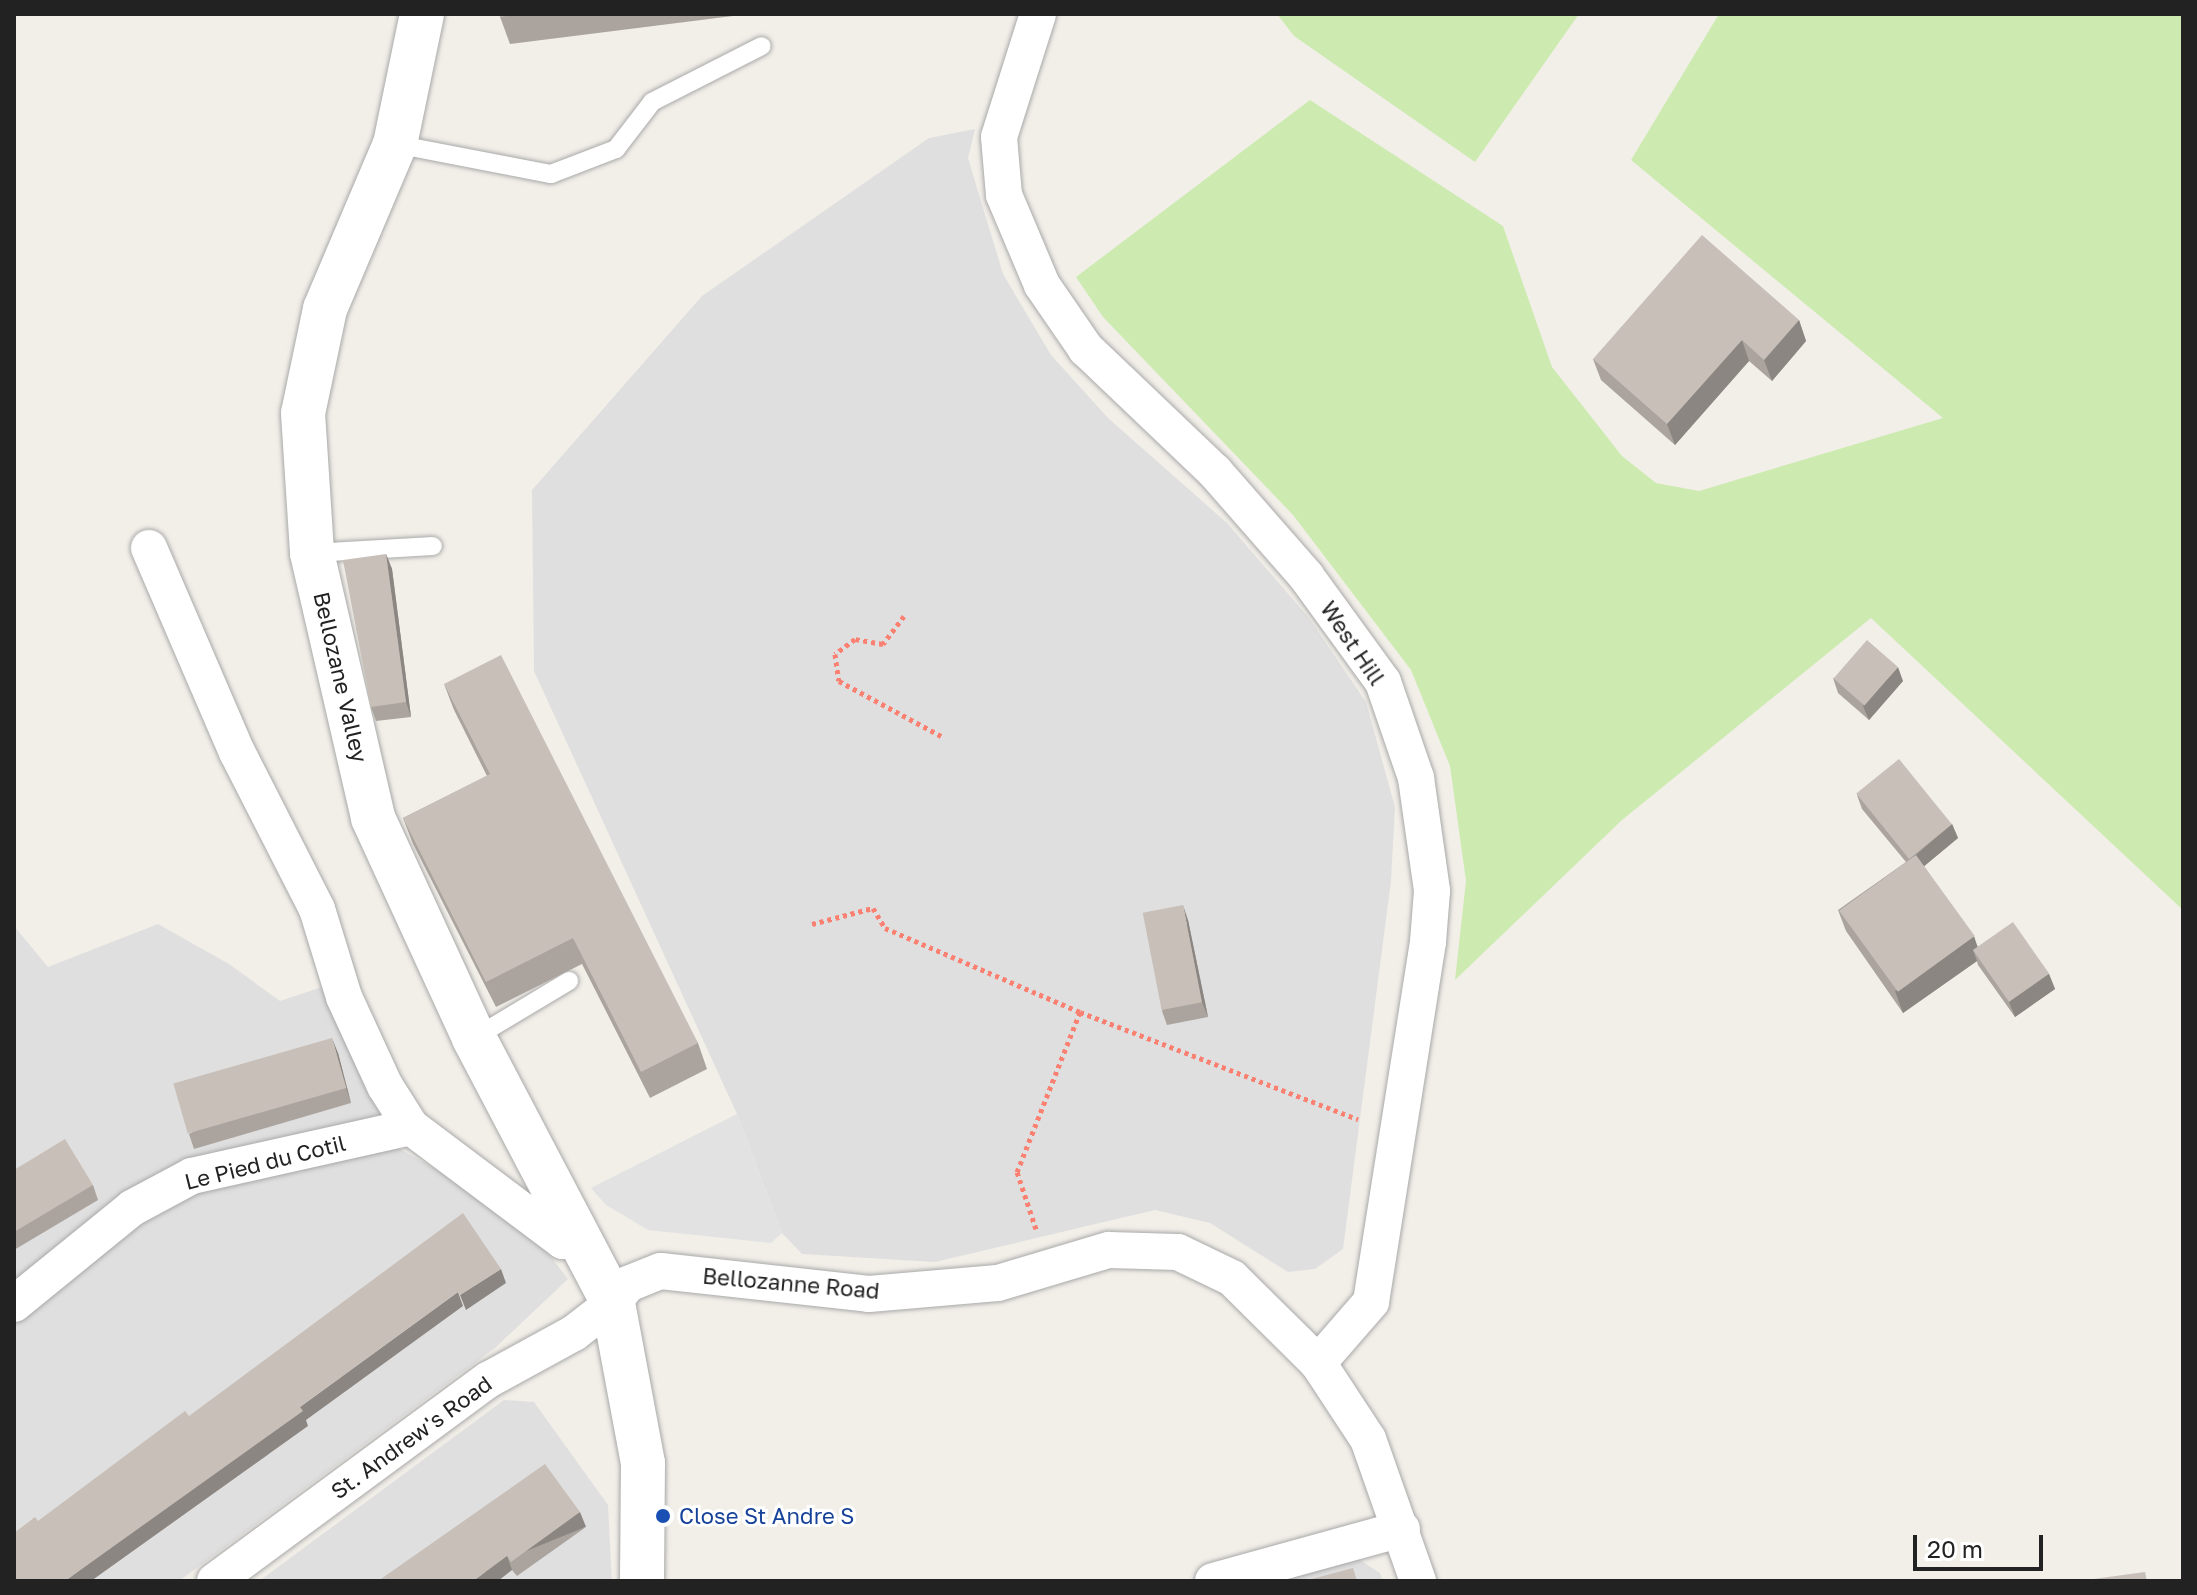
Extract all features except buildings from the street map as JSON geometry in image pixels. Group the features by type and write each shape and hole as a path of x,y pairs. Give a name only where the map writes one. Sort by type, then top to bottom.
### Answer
{"street":[{"name":"Bellozane Valley","path":"422,14 395,144 325,309 303,413 312,553 373,818 474,1038 613,1303 643,1463 642,1581"},
{"name":"West Hill","path":"1038,14 999,137 1004,195 1042,285 1086,349 1215,472 1306,576 1383,682 1416,778 1432,891 1428,942 1371,1302 1318,1363"},
{"path":"149,548 237,752 317,909 344,997 385,1086 411,1127 563,1241 583,1241"},
{"name":"Le Pied du Cotil","path":"14,1304 132,1208 192,1176 411,1127"},
{"name":"Bellozanne Road","path":"613,1303 628,1284 661,1271 869,1294 998,1283 1109,1250 1178,1252 1232,1278 1318,1363 1368,1439 1418,1581"},
{"name":"St. Andrew's Road","path":"215,1581 488,1380 574,1333 613,1303"},
{"path":"1213,1581 1402,1529"}],"lane":[{"path":"395,144 551,174 616,149 652,102 762,46"},
{"path":"312,553 433,546"},
{"path":"474,1038 569,981"}],"path":[{"path":"904,616 883,644 855,639 835,654 839,681 941,736"},
{"path":"812,924 873,908 885,928 1080,1012 1358,1119"},
{"path":"1049,1268 1017,1172 1080,1012"}],"shaded area":[{"path":"975,129 968,158 1003,274 1051,355 1108,418 1227,523 1309,618 1366,702 1395,807 1391,881 1343,1249 1315,1269 1288,1272 1210,1223 1155,1210 935,1262 802,1254 782,1233 737,1114 534,671 532,490 702,296 929,138"},
{"path":"158,924 229,964 280,1001 325,986 398,1148 441,1172 545,1249 568,1279 495,1348 179,1581 14,1581 14,926 48,967"},
{"path":"737,1114 782,1233 771,1243 648,1230 606,1205 591,1188"},
{"path":"504,1400 534,1402 608,1505 612,1581 259,1581"},
{"path":"1357,1558 1380,1573 1383,1581 1274,1581"}],"green space":[{"path":"1277,14 1579,14 1475,162 1294,36"},
{"path":"1719,14 2183,14 2183,910 1871,618 1622,820 1455,980 1466,881 1450,766 1411,670 1293,515 1103,317 1076,277 1310,100 1503,226 1552,367 1622,456 1656,483 1699,491 1943,418 1631,160"}],"place":[{"name":"Close St Andre S","path":"663,1516"}]}
